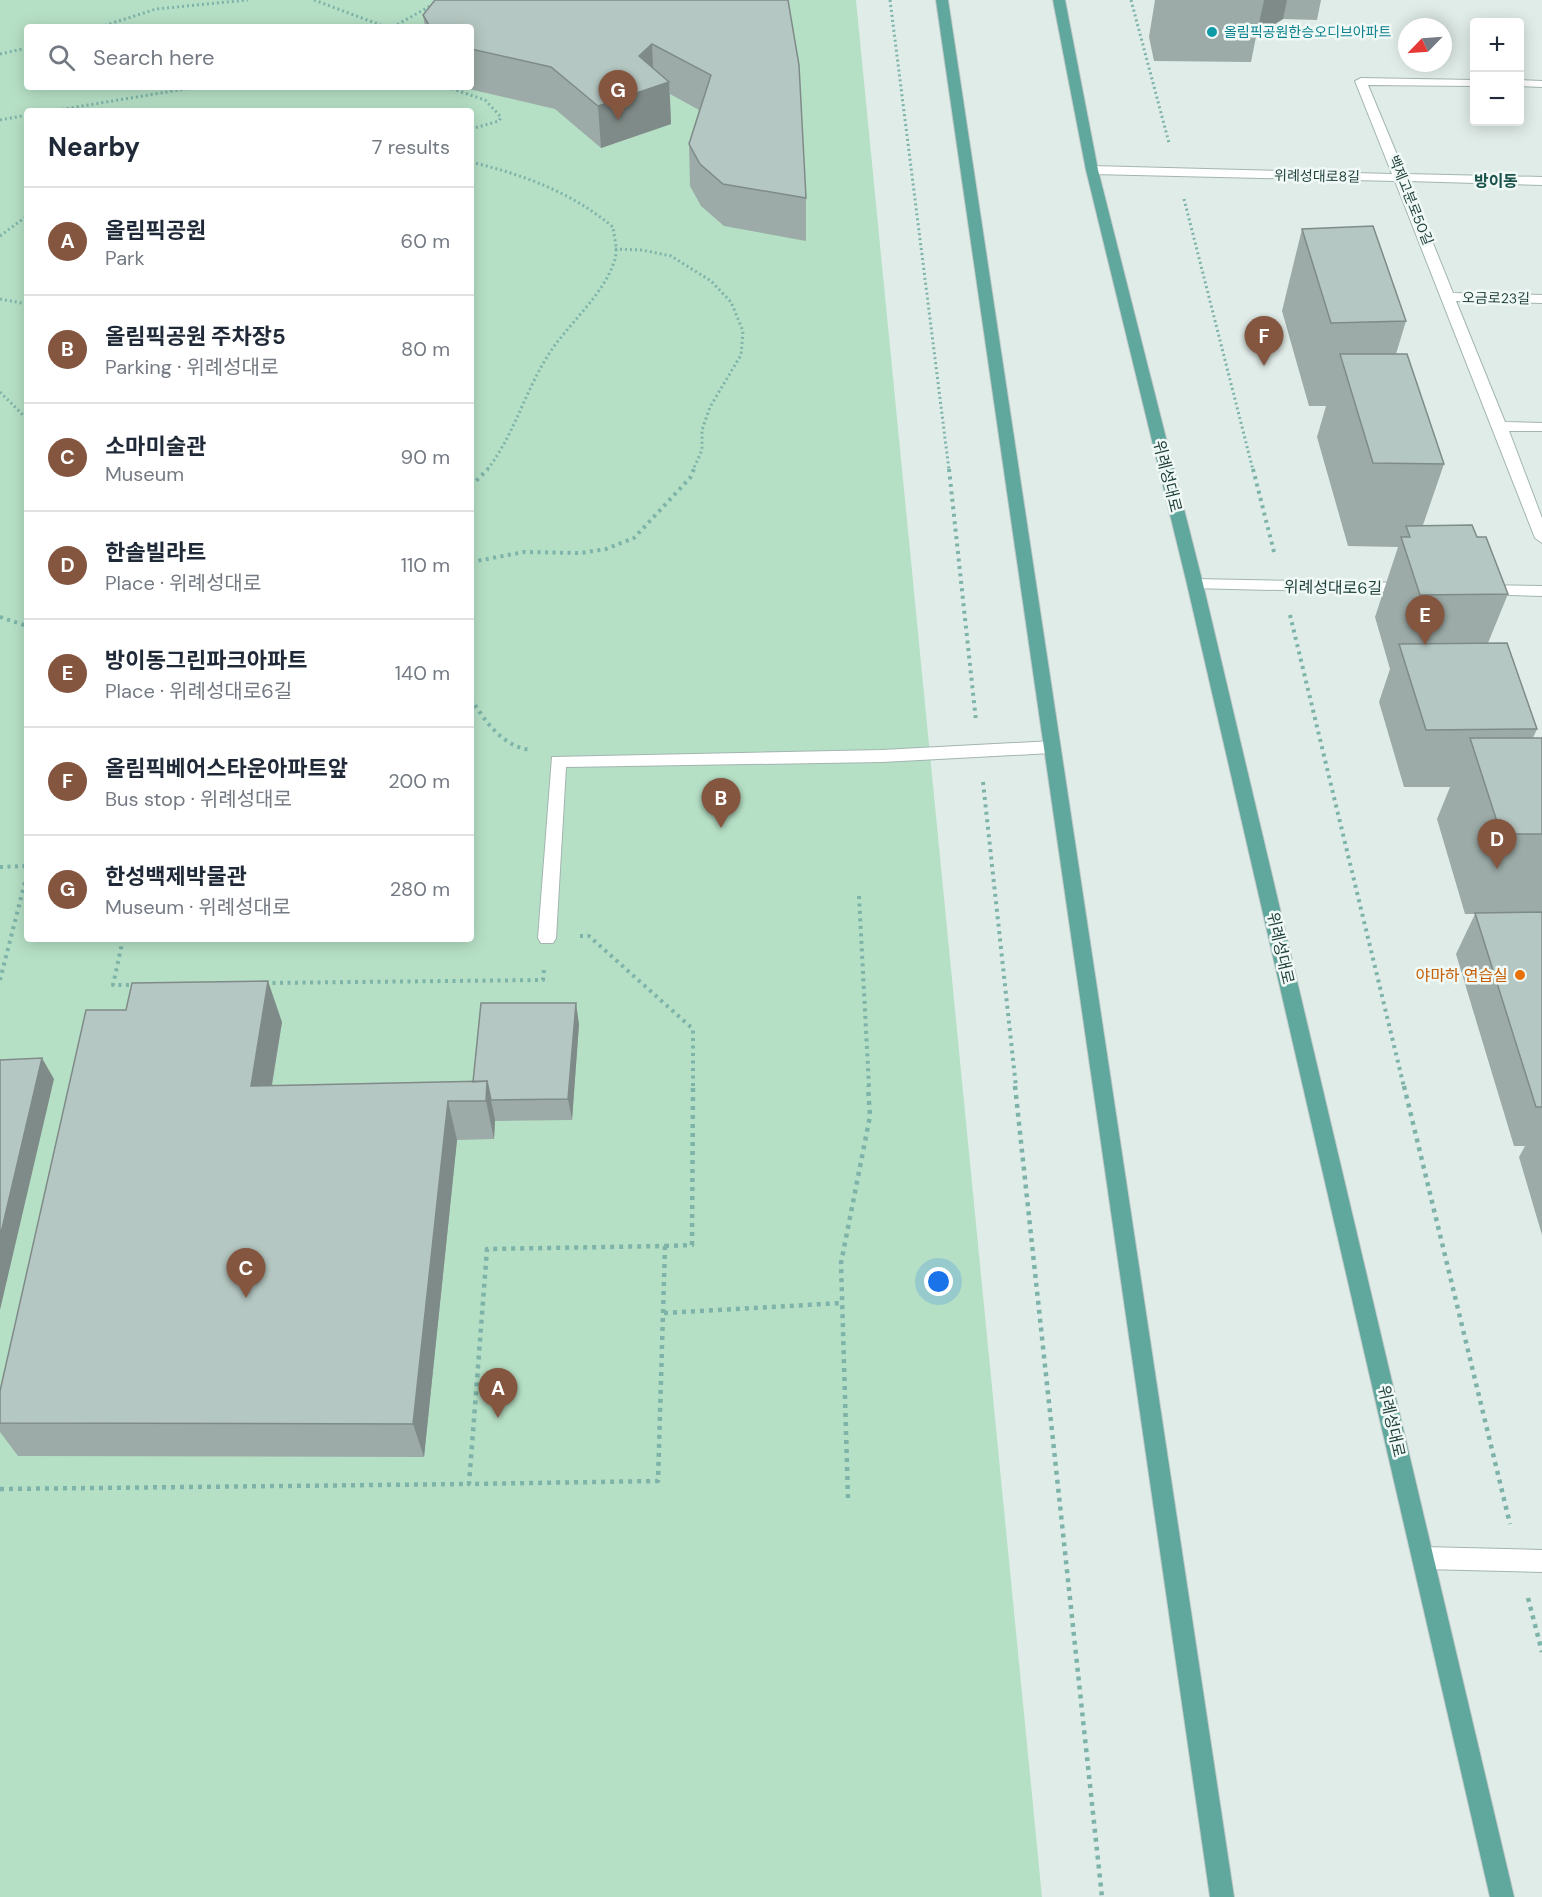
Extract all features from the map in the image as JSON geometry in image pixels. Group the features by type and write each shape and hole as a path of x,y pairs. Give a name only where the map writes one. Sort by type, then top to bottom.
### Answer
{"main road":[{"path":"942,0 1222,1897"},
{"name":"위례성대로","path":"1059,0 1092,170 1195,584 1502,1897"}],"street":[{"name":"백제고분로50길","path":"1470,83 1361,81 1402,178 1542,538"},
{"path":"1524,83 1542,84"},
{"name":"위례성대로8길","path":"1092,170 1542,181"},
{"name":"오금로23길","path":"1449,297 1542,299"},
{"path":"1500,426 1542,427"},
{"name":"위례성대로6길","path":"1195,584 1424,588"},
{"path":"1471,589 1542,591"},
{"path":"547,938 558,761 882,756 1052,747"},
{"path":"1424,1558 1542,1561"}],"path":[{"path":"109,24 152,10 194,5 229,5 248,0"},
{"path":"314,0 378,24"},
{"path":"400,24 441,0"},
{"path":"890,0 944,423 1102,1897"},
{"path":"1131,0 1283,586 1542,1652"},
{"path":"0,54 24,49"},
{"path":"70,108 179,90"},
{"path":"460,90 473,93 498,110 501,117 499,121 474,128"},
{"path":"0,120 24,116"},
{"path":"474,163 562,191 592,208 614,227 616,256 601,287 557,340 537,374 515,430 480,479 474,484"},
{"path":"0,236 24,218"},
{"path":"474,561 525,552 580,553 606,549 634,538 690,478 702,450 702,430 710,407 741,355 743,331 731,302 711,281 671,256 642,250 615,249"},
{"path":"0,299 24,303"},
{"path":"0,392 24,416"},
{"path":"0,617 24,625"},
{"path":"474,704 507,742 524,750 549,750 558,761"},
{"path":"0,867 24,866"},
{"path":"0,980 24,886"},
{"path":"848,1498 841,1263 870,1116 859,896"},
{"path":"469,1484 487,1249 692,1245 693,1029 589,936 547,938"},
{"path":"122,942 113,985 137,984"},
{"path":"256,983 543,980"},
{"path":"0,1489 658,1481 666,1245"},
{"path":"664,1313 841,1303"}],"green space":[{"path":"0,0 856,0 1042,1897 0,1897"}],"building":[{"path":"435,0 788,0 799,65 806,198 723,184 700,164 689,144 711,75 652,44 639,56 669,82 598,106 551,67 474,50 474,24 428,24 423,15"},
{"path":"1373,226 1406,321 1331,323 1302,229"},
{"path":"1340,354 1407,354 1444,464 1373,463"},
{"path":"1472,525 1477,537 1486,537 1508,594 1420,595 1401,537 1410,537 1406,526"},
{"path":"1507,643 1537,729 1426,730 1399,644"},
{"path":"1470,738 1542,738 1542,834 1501,834"},
{"path":"1542,912 1542,1107 1536,1107 1475,913"},
{"path":"268,981 251,1086 487,1081 486,1101 448,1101 413,1424 0,1423 0,1391 86,1010 126,1010 132,983"},
{"path":"481,1003 576,1003 568,1099 491,1100 487,1081 473,1082"},
{"path":"42,1058 0,1237 0,1060"}],"place":[{"name":"올림픽공원한승오디브아파트","path":"1212,32"},
{"name":"한성백제박물관","path":"618,120"},
{"name":"올림픽베어스타운아파트앞","path":"1264,366"},
{"name":"방이동그린파크아파트","path":"1425,645"},
{"name":"올림픽공원 주차장5","path":"721,828"},
{"name":"한솔빌라트","path":"1497,869"},
{"name":"야마하 연습실","path":"1520,975"},
{"name":"소마미술관","path":"246,1298"},
{"name":"올림픽공원","path":"498,1418"}],"district":[{"name":"방이동","path":"1496,181"}]}
